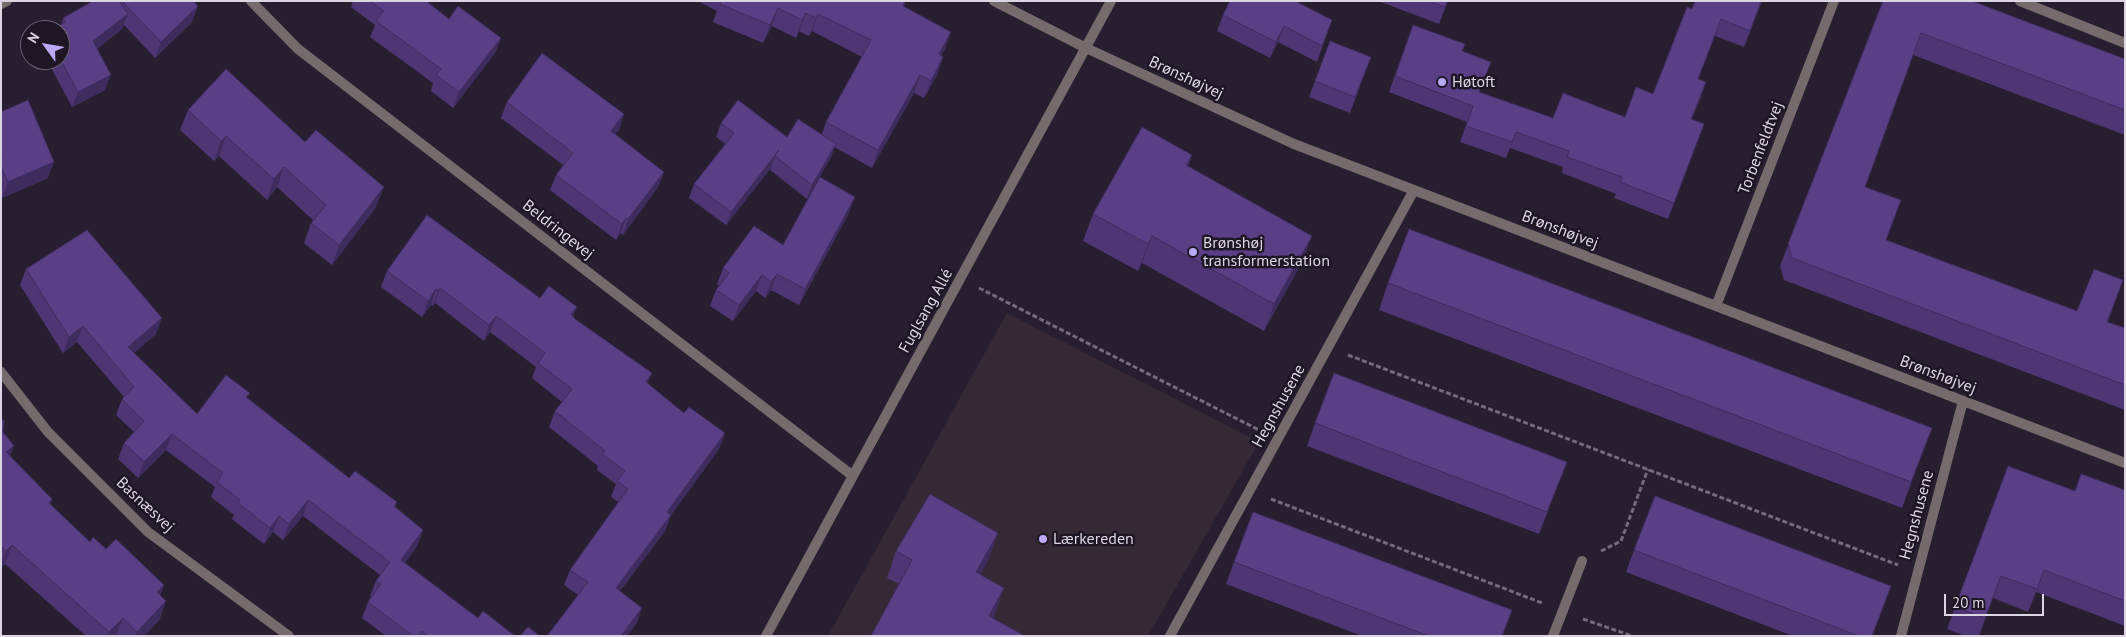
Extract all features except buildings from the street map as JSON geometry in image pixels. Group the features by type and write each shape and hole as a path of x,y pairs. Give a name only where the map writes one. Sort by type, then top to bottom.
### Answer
{"street":[{"path":"1,4 6,1"},
{"name":"Beldringevej","path":"251,1 298,49 853,476"},
{"name":"Brønshøjvej","path":"994,1 1086,48 1294,144 2125,463"},
{"name":"Fuglsang Allé","path":"766,636 1111,1"},
{"name":"Torbenfeldtvej","path":"1716,306 1834,1"},
{"path":"2020,1 2125,43"},
{"name":"Hegnshusene","path":"1170,636 1414,190"},
{"name":"Basnæsvej","path":"1,372 48,432 148,532 289,636"},
{"name":"Hegnshusene","path":"1901,636 1963,401"},
{"path":"1553,636 1582,561"}],"path":[{"path":"961,278 1278,439"},
{"path":"1328,347 1918,573"},
{"path":"1582,561 1621,541 1648,470"},
{"path":"1250,491 1632,636"}],"shaded area":[{"name":"Lærkereden","path":"1007,313 1259,442 1148,636 828,636"}],"place":[{"name":"Høtoft","path":"1442,82"},
{"name":"Brønshøj transformerstation","path":"1193,252"},
{"name":"Lærkereden","path":"1043,539"}]}
